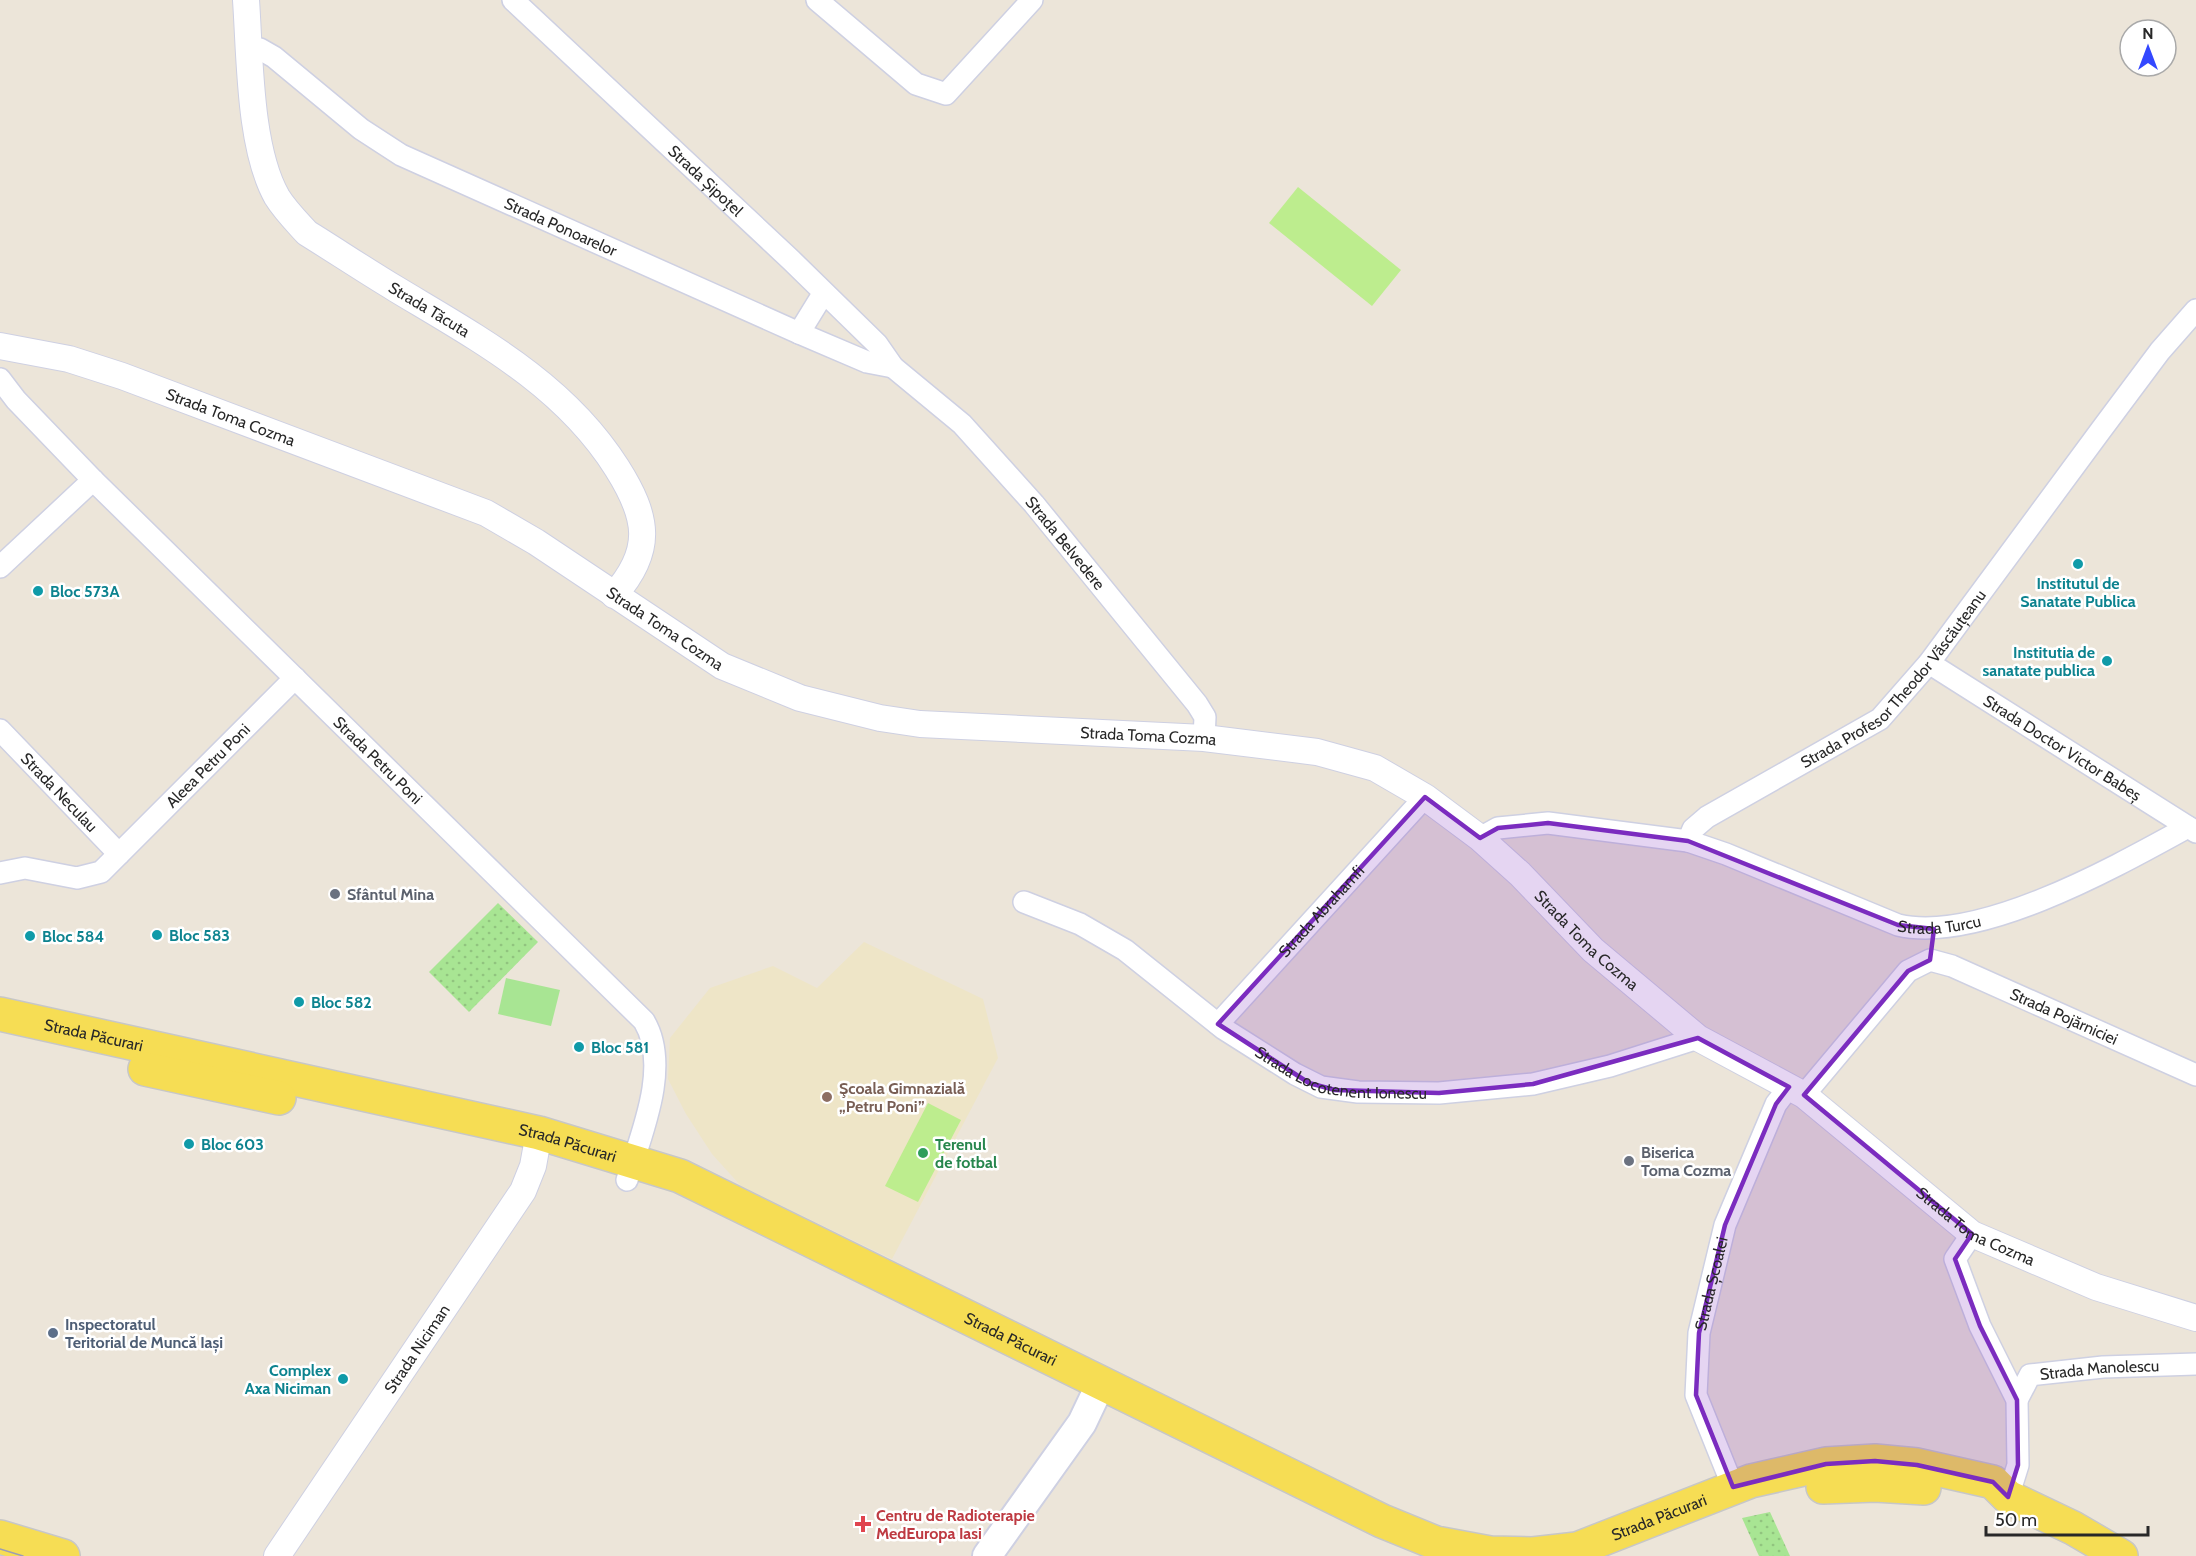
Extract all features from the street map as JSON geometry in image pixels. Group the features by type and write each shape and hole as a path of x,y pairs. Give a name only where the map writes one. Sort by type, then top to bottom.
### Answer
{"main road":[{"name":"Strada Păcurari","path":"0,1014 537,1144 630,1170 709,1210 1096,1392 1382,1521 1436,1543 1490,1553 1533,1554 1577,1549 1733,1487 1826,1464 1875,1461 1917,1465 1993,1482 2008,1497 2073,1528 2121,1556"},
{"name":"Strada Păcurari","path":"0,1037 537,1144"},
{"name":"Strada Păcurari","path":"1096,1392 1368,1535 1419,1556"},
{"path":"987,1556 1082,1423 1096,1392"},
{"name":"Strada Păcurari","path":"1610,1556 1741,1506 1793,1492 1831,1486 1914,1486 1990,1504 2008,1497"},
{"path":"0,1537 63,1556"}],"street":[{"name":"Strada Tăcuta","path":"246,0 257,132 264,164 277,196 289,214 307,232 521,366 569,408 601,443 626,482 641,520 642,543 639,558 631,576 614,595"},
{"name":"Strada Șipoțel","path":"513,0 877,344 893,367"},
{"path":"817,0 916,84 946,94 1032,0"},
{"name":"Strada Ponoarelor","path":"250,47 261,49 274,57 361,129 401,155 799,333 867,362 893,367"},
{"path":"799,333 823,294"},
{"name":"Strada Profesor Theodor Văscăuțeanu","path":"1688,841 1693,829 1707,817 1880,719 1929,663 2160,351 2196,310"},
{"name":"Strada Toma Cozma","path":"0,346 69,359 122,376 486,513 536,542 722,666 800,698 880,718 920,724 1204,738 1287,747 1343,758 1375,768 1425,797 1480,838 1521,874 1593,950 1698,1038 1796,1091 1972,1234 2096,1287 2196,1318"},
{"name":"Strada Belvedere","path":"893,367 962,424 1034,504 1197,704 1205,717 1204,738"},
{"name":"Strada Petru Poni","path":"0,379 16,400 93,480 644,1021 655,1048 654,1071 649,1111 630,1170"},
{"path":"0,567 93,480"},
{"name":"Strada Doctor Victor Babeș","path":"1929,663 2192,829"},
{"name":"Aleea Petru Poni","path":"0,873 25,868 77,878 101,872 296,678"},
{"name":"Strada Neculau","path":"0,730 119,854"},
{"name":"Strada Abrahamfi","path":"1218,1024 1425,797"},
{"path":"1480,838 1498,828 1548,823 1688,841"},
{"name":"Strada Turcu","path":"1688,841 1726,854 1898,925 1934,928 1986,917 2034,903 2106,873 2192,829"},
{"name":"Strada Locotenent Ionescu","path":"1024,902 1080,924 1125,950 1218,1024 1309,1083 1328,1089 1439,1094 1533,1084 1610,1066 1698,1038"},
{"path":"1796,1091 1908,971 1930,960 1934,928"},
{"name":"Strada Pojărniciei","path":"1930,960 1952,966 2196,1075"},
{"name":"Strada Școalei","path":"1733,1487 1696,1395 1699,1333 1725,1225 1776,1104 1796,1091"},
{"name":"Strada Niciman","path":"277,1556 523,1191 537,1144"},
{"path":"1972,1234 1955,1259 1980,1326 2017,1400 2018,1465 2008,1497"},
{"name":"Strada Manolescu","path":"2017,1400 2030,1375 2103,1367 2196,1364"}],"highlighted area":[{"path":"1425,797 1480,838 1498,828 1548,823 1688,841 1898,925 1934,929 1930,960 1908,971 1804,1095 1972,1234 1955,1259 1980,1326 2017,1400 2018,1465 2008,1497 1993,1482 1917,1465 1875,1461 1826,1464 1733,1487 1696,1395 1699,1333 1725,1225 1776,1104 1789,1087 1698,1038 1533,1084 1439,1093 1335,1090 1309,1083 1218,1024"}],"shaded area":[{"name":"Şcoala Gimnazială „Petru Poni”","path":"864,942 983,999 998,1058 892,1259 741,1186 712,1154 686,1114 668,1079 670,1038 710,988 773,966 817,988"}],"green space":[{"path":"1298,187 1401,270 1372,306 1269,223"},
{"path":"498,903 538,942 469,1012 429,972"},
{"path":"506,978 560,990 551,1026 498,1014"},
{"name":"Terenul de fotbal","path":"928,1103 961,1120 918,1202 885,1186"},
{"path":"1770,1512 1790,1556 1759,1556 1742,1518"}],"tram line":[{"path":"0,1549 23,1556"}],"place":[{"name":"Institutul de Sanatate Publica","path":"2078,564"},
{"name":"Bloc 573A","path":"38,591"},
{"name":"Institutia de sanatate publica","path":"2107,661"},
{"name":"Sfântul Mina","path":"335,894"},
{"name":"Bloc 583","path":"157,935"},
{"name":"Bloc 584","path":"30,936"},
{"name":"Bloc 582","path":"299,1002"},
{"name":"Bloc 581","path":"579,1047"},
{"name":"Şcoala Gimnazială „Petru Poni”","path":"827,1097"},
{"name":"Bloc 603","path":"189,1144"},
{"name":"Terenul de fotbal","path":"923,1153"},
{"name":"Biserica Toma Cozma","path":"1629,1161"},
{"name":"Inspectoratul Teritorial de Muncă Iași","path":"53,1333"},
{"name":"Complex Axa Niciman","path":"343,1379"},
{"name":"Centru de Radioterapie MedEuropa Iasi","path":"863,1524"}]}
